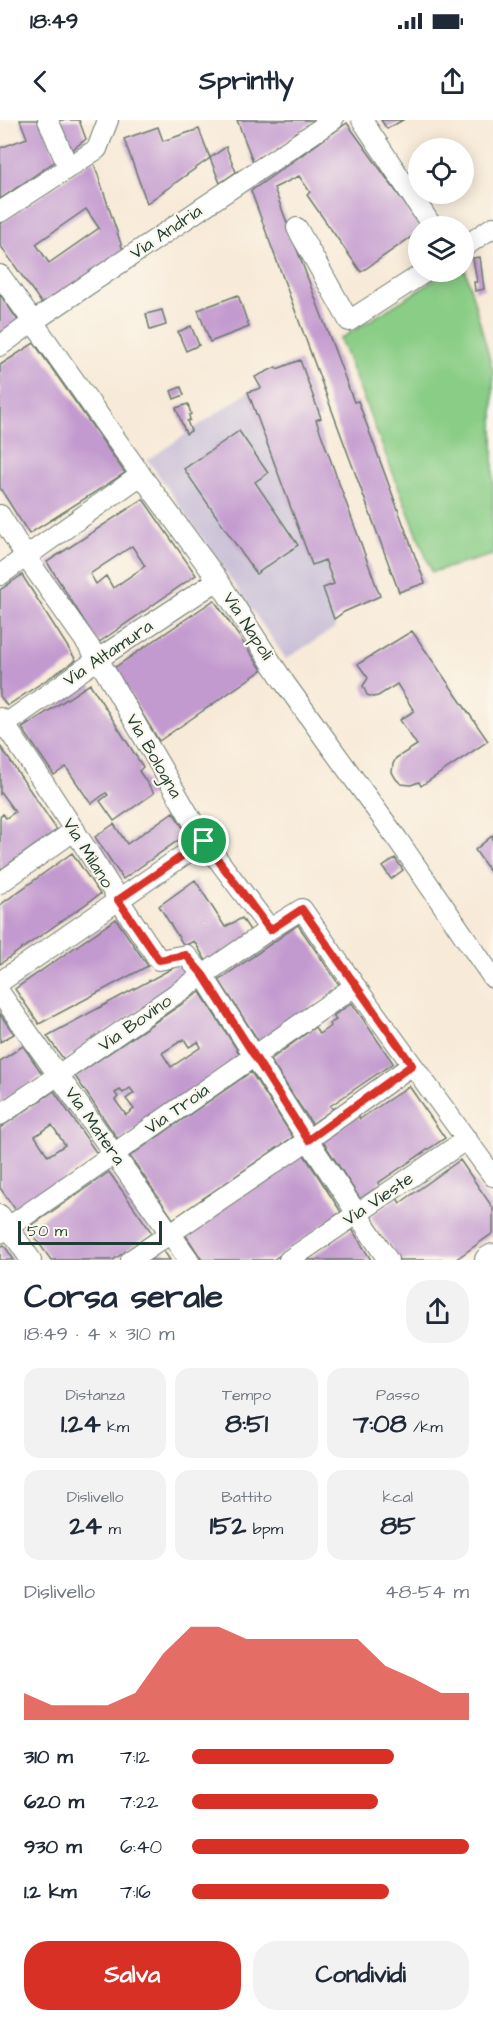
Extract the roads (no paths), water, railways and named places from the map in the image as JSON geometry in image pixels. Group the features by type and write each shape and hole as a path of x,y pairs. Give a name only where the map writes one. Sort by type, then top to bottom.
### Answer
{"street":[{"path":"48,120 68,167"},
{"path":"0,212 97,149 108,120"},
{"name":"Via Andria","path":"0,346 333,120"},
{"path":"362,120 425,216"},
{"path":"474,240 493,227"},
{"path":"297,228 349,321 409,282"},
{"name":"Via Napoli","path":"0,275 141,475 218,579 284,682 398,840 493,978"},
{"path":"0,575 141,475"},
{"name":"Via Bologna","path":"0,515 26,557 98,659 204,841 270,930"},
{"name":"Via Altamura","path":"2,723 218,579"},
{"name":"Via Milano","path":"2,723 159,960 186,955 203,975 388,1260"},
{"path":"0,883 75,830"},
{"path":"0,982 204,841"},
{"path":"270,930 302,909 493,1176"},
{"name":"Via Bovino","path":"0,1115 270,930"},
{"name":"Via Troia","path":"3,1225 113,1153 355,986"},
{"name":"Via Matera","path":"0,993 189,1260"},
{"path":"131,1260 308,1140 412,1065"},
{"name":"Via Vieste","path":"289,1260 467,1139"},
{"path":"3,1225 32,1260"},
{"path":"488,1260 493,1257"}]}
